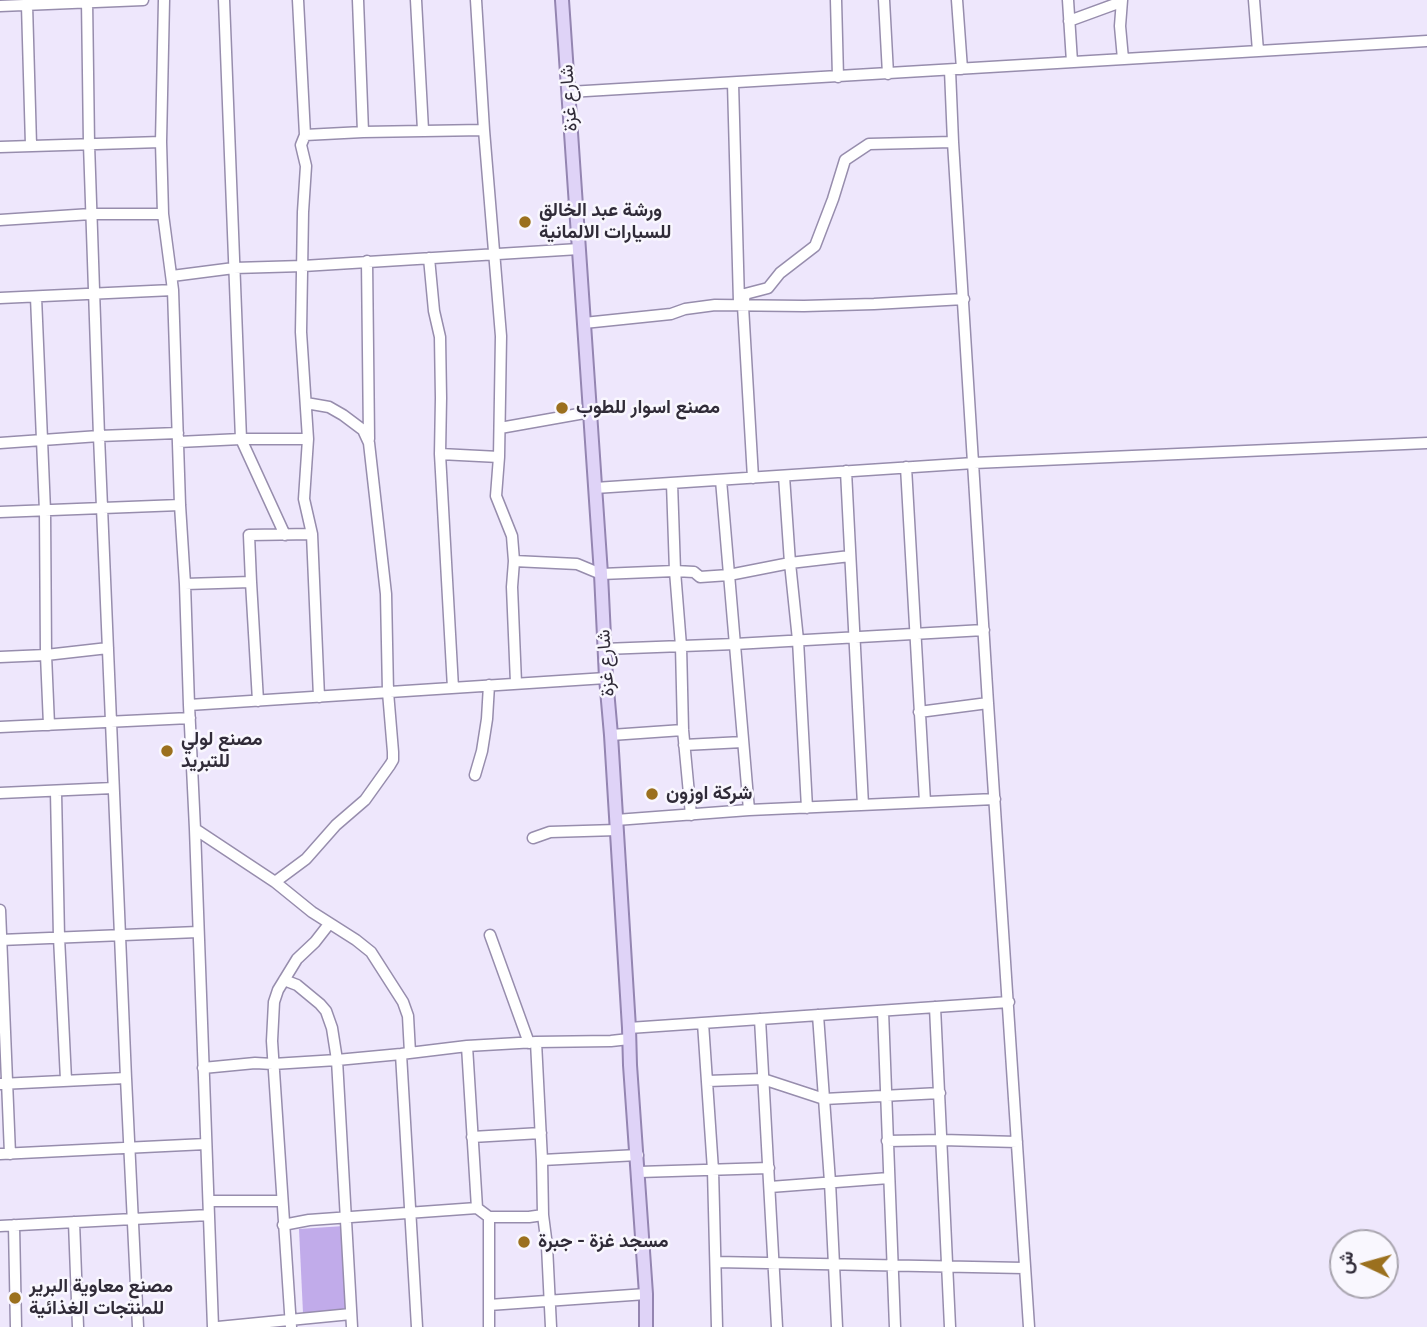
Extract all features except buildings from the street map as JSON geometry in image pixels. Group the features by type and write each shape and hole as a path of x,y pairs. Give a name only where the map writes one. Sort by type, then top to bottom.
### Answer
{"main road":[{"name":"شارع غزة","path":"562,0 638,1155 646,1327"}],"street":[{"path":"0,6 143,0"},
{"path":"164,0 161,142 163,214 173,290 213,1327"},
{"path":"224,0 241,439 285,534"},
{"path":"298,0 305,135 301,145 306,166 301,332 307,439 304,499 312,534 319,697"},
{"path":"358,0 363,132"},
{"path":"416,0 423,130"},
{"path":"476,0 501,335 496,496 512,536 516,683"},
{"path":"836,0 838,76"},
{"path":"884,0 888,74"},
{"path":"957,0 962,69"},
{"path":"1068,0 1072,62"},
{"path":"1254,0 1258,51"},
{"path":"87,1 99,436 138,1327"},
{"path":"1069,21 1121,1 1122,59"},
{"path":"27,5 30,145"},
{"path":"569,92 1427,41"},
{"path":"950,70 1029,1327"},
{"path":"733,83 741,306 753,478"},
{"path":"305,135 484,130"},
{"path":"0,147 161,142"},
{"path":"741,306 744,294 768,288 780,273 816,246 845,160 869,144 953,142"},
{"path":"0,220 163,214"},
{"path":"172,276 234,268 579,249"},
{"path":"429,258 433,311 440,337 440,454 453,688"},
{"path":"275,882 306,859 336,825 365,800 393,760 388,692 386,594 369,443 367,261"},
{"path":"0,298 173,290"},
{"path":"36,297 50,725"},
{"path":"584,323 671,314 685,309 715,306 846,305 964,299"},
{"path":"306,402 329,407 343,415 363,430 369,443"},
{"path":"500,428 590,412"},
{"path":"0,443 99,436 307,439"},
{"path":"595,488 974,463 1427,443"},
{"path":"440,454 499,457"},
{"path":"906,467 925,802"},
{"path":"846,471 863,805"},
{"path":"785,476 798,640 807,808"},
{"path":"721,480 749,810"},
{"path":"672,483 683,730 691,814"},
{"path":"0,512 180,505"},
{"path":"258,701 249,535 312,534"},
{"path":"514,561 577,564 601,574 694,572 700,578 850,556"},
{"path":"185,583 251,582"},
{"path":"604,649 984,630"},
{"path":"0,657 108,648"},
{"path":"189,705 606,678"},
{"path":"475,775 487,719 489,685"},
{"path":"919,712 988,702"},
{"path":"0,726 190,718"},
{"path":"611,735 683,730"},
{"path":"684,745 743,742"},
{"path":"0,793 113,788"},
{"path":"56,792 66,1080"},
{"path":"533,838 550,832 691,814 995,799"},
{"path":"195,829 275,882 329,924 371,952 403,1002 408,1016 405,1054 417,1327"},
{"path":"0,909 5,1154 206,1144"},
{"path":"291,1323 273,1064 274,1002 278,990 297,959 329,924"},
{"path":"0,940 198,932"},
{"path":"490,935 533,1043 541,1133 543,1215 551,1327"},
{"path":"284,980 311,995 326,1011 332,1028 337,1060 352,1327"},
{"path":"203,1068 337,1060 467,1046 611,1041 629,1033 703,1023 1009,1002"},
{"path":"935,1007 950,1327"},
{"path":"883,1011 895,1327"},
{"path":"818,1015 837,1327"},
{"path":"760,1019 777,1327"},
{"path":"703,1023 713,1170 717,1327"},
{"path":"467,1046 477,1208"},
{"path":"4,1084 126,1078"},
{"path":"708,1081 763,1079 824,1098 940,1093"},
{"path":"472,1137 541,1133"},
{"path":"887,1142 1017,1142"},
{"path":"542,1160 638,1155"},
{"path":"639,1172 769,1168"},
{"path":"770,1187 889,1178"},
{"path":"209,1201 282,1201"},
{"path":"283,1224 477,1208 489,1217 543,1215"},
{"path":"0,1226 209,1215"},
{"path":"489,1217 489,1327"},
{"path":"74,1222 78,1327"},
{"path":"14,1225 16,1327"},
{"path":"716,1262 1024,1268"},
{"path":"489,1305 646,1294"},
{"path":"218,1327 291,1323 351,1314"}],"shaded area":[{"path":"344,1226 348,1310 303,1313 299,1229"}],"place":[{"name":"ورشة عبد الخالق للسيارات الالمانية","path":"525,222"},
{"name":"مصنع اسوار للطوب","path":"562,408"},
{"name":"مصنع لولي للتبريد","path":"167,751"},
{"name":"شركة اوزون","path":"652,794"},
{"name":"مسجد غزة - جبرة","path":"524,1242"},
{"name":"مصنع معاوية البرير للمنتجات الغذائية","path":"15,1298"}]}
